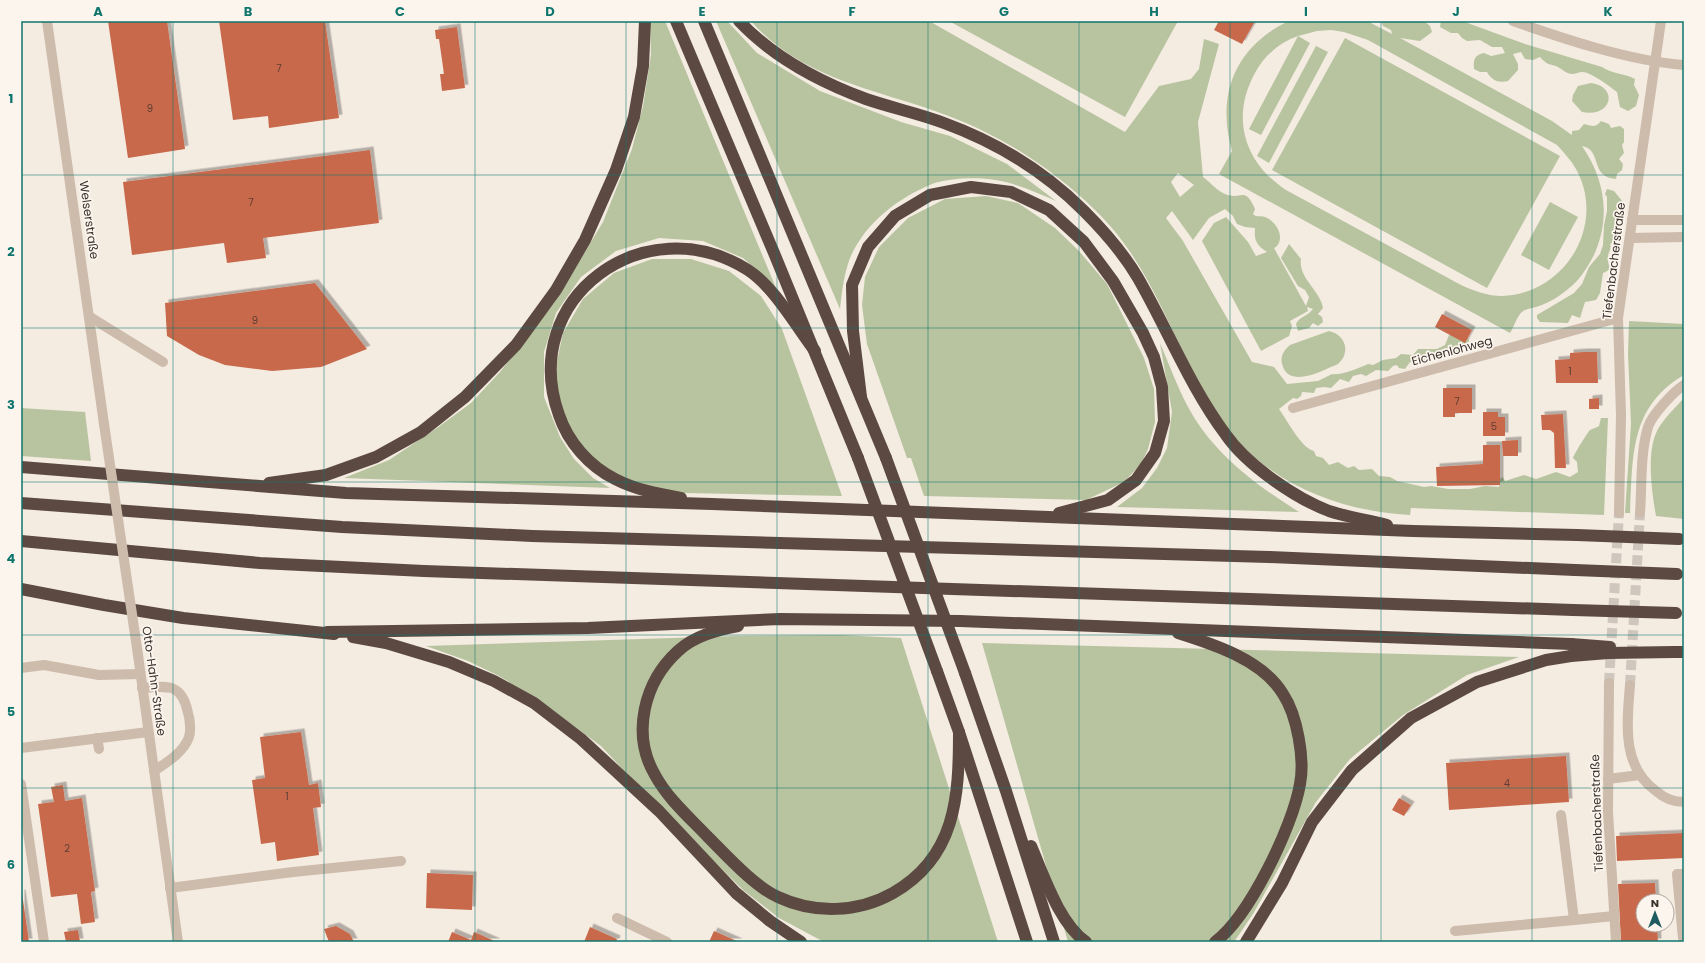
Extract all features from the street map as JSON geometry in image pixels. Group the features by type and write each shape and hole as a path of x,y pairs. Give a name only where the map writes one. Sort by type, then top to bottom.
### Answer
{"highway":[{"path":"244,486 326,475 376,457 421,432 465,397 516,345 556,290 581,246 616,170 634,117 643,66 645,21"},
{"path":"676,21 815,351 858,458 959,732 1026,942"},
{"path":"704,21 886,458 965,673 1006,791 1054,942"},
{"path":"739,21 762,44 829,85 944,123 977,137 1006,152 1050,181 1089,217 1110,240 1137,276 1204,401 1226,437 1256,467 1289,490 1328,511 1414,531"},
{"path":"861,398 853,331 852,285 868,247 895,216 930,195 971,187 1012,192 1049,210 1084,242 1113,281 1143,333 1154,357 1162,387 1164,421 1155,453 1136,480 1108,500 1091,506 1052,514 1030,516"},
{"path":"712,504 648,491 626,484 600,470 572,442 564,429 553,399 550,384 551,356 554,341 570,303 591,280 631,255 672,247 701,250 731,261 749,271 760,280 772,293 815,351"},
{"path":"21,466 244,486 346,493 712,504 1414,531 1682,539"},
{"path":"21,503 342,528 532,536 1222,555 1681,574"},
{"path":"21,541 260,563 417,570 1680,614"},
{"path":"21,590 183,618 327,632 386,643 449,662 494,681 534,703 581,739 659,811 736,893 770,921 801,942"},
{"path":"780,619 722,629 702,636 679,650 659,672 647,696 642,719 644,747 654,774 670,798 753,879 777,897 803,906 831,909 856,907 884,898 913,880 924,870 939,850 948,831 959,776 959,732"},
{"path":"327,632 588,628 780,619 960,621 1162,628 1571,650 1679,652"},
{"path":"1162,628 1206,642 1238,655 1263,672 1283,693 1297,727 1301,755 1300,784 1284,835 1265,875 1244,910 1221,938 1215,942"},
{"path":"1246,942 1282,883 1312,822 1352,770 1411,718 1477,682 1546,660 1571,650"},
{"path":"1006,791 1055,900 1075,934 1086,942"}],"street":[{"name":"Welserstraße","path":"47,21 104,424"},
{"path":"1513,21 1551,34 1655,61 1684,65"},
{"name":"Tiefenbacherstraße","path":"1619,513 1621,415 1618,318 1661,21"},
{"path":"1632,220 1684,220"},
{"path":"1630,238 1684,237"},
{"path":"90,317 146,356 163,362"},
{"name":"Eichenlohweg","path":"1293,408 1618,318"},
{"path":"1640,513 1644,447 1648,426 1666,401 1684,385"},
{"name":"Otto-Hahn-Straße","path":"104,424 178,942"},
{"path":"21,668 44,665 99,675 140,674"},
{"name":"Tiefenbacherstraße","path":"1609,683 1608,812 1616,942"},
{"path":"1630,685 1627,726 1628,744 1632,760 1640,776 1651,788 1664,798 1684,802"},
{"path":"142,688 165,686 178,690 186,700 189,717 189,737 173,758 154,771"},
{"path":"21,748 148,732"},
{"path":"97,738 99,749"},
{"path":"1608,779 1640,776"},
{"path":"21,784 44,942"},
{"path":"1561,815 1574,920"},
{"path":"170,888 293,872 401,862"},
{"path":"1683,939 1677,874 1684,874"},
{"path":"1455,931 1614,916"},
{"path":"617,918 667,942"}],"green space":[{"path":"650,21 665,21 776,288 743,258 703,241 659,238 616,251 581,277 556,313 544,352 544,397 560,437 574,459 593,478 610,488 344,478 389,460 471,403 500,372 554,303 603,222 632,149 643,106 651,55"},
{"path":"716,21 727,21 757,53 820,91 901,122 950,136 1007,164 1056,201 1019,186 1003,181 988,179 972,178 946,180 919,190 895,204 884,213 864,234 856,245 846,270 840,309"},
{"path":"751,21 929,21 1125,132 1159,86 1191,79 1199,69 1204,39 1219,44 1198,122 1203,177 1222,193 1231,196 1245,196 1255,209 1253,214 1268,218 1273,223 1279,231 1280,237 1280,241 1274,248 1306,306 1309,297 1305,290 1298,286 1281,258 1289,244 1301,259 1303,272 1318,295 1323,308 1318,314 1322,317 1323,322 1318,326 1313,323 1309,328 1298,331 1296,324 1298,321 1313,309 1307,307 1308,311 1290,321 1292,326 1289,336 1261,351 1202,241 1214,223 1226,217 1248,242 1256,256 1267,252 1256,242 1255,228 1237,224 1233,216 1225,209 1209,218 1193,240 1172,211 1166,218 1183,241 1252,362 1274,367 1287,384 1318,381 1332,374 1344,373 1368,364 1373,365 1383,360 1396,358 1401,354 1413,355 1418,349 1437,349 1445,345 1449,335 1454,332 1467,335 1469,341 1462,348 1460,353 1455,355 1446,355 1438,359 1426,359 1419,364 1410,362 1405,369 1399,368 1397,365 1393,366 1388,371 1376,370 1366,376 1361,374 1353,376 1349,382 1340,379 1331,388 1316,388 1314,393 1302,392 1301,396 1297,399 1293,398 1279,409 1300,440 1309,449 1314,451 1316,456 1323,458 1329,465 1338,462 1348,468 1354,466 1359,470 1372,469 1379,476 1390,477 1397,481 1424,487 1431,486 1448,489 1470,489 1485,486 1499,487 1500,479 1503,477 1505,481 1524,475 1536,479 1556,472 1570,477 1578,472 1577,462 1573,458 1576,452 1590,430 1599,426 1601,418 1608,418 1604,515 1411,508 1410,515 1358,508 1333,501 1310,492 1287,480 1265,466 1245,449 1222,424 1202,390 1150,284 1139,265 1112,229 1096,211 1060,179 1021,152 979,129 958,119 861,87 813,68 770,40","holes":["1178,173 1194,185 1180,197 1171,182"]},
{"path":"949,21 1178,21 1125,117"},
{"path":"1289,21 1367,21 1392,34 1391,30 1383,26 1381,21 1424,21 1430,26 1432,32 1420,41 1400,38 1552,121 1572,135 1572,131 1579,130 1584,124 1596,126 1601,121 1609,124 1611,128 1620,126 1624,129 1624,142 1622,145 1624,153 1619,159 1623,164 1622,170 1617,174 1616,179 1602,174 1592,153 1588,148 1582,146 1596,172 1603,199 1604,213 1603,227 1594,255 1580,278 1555,299 1522,312 1510,333 1219,174 1232,151 1228,130 1227,111 1229,92 1234,74 1243,58 1255,44 1270,31","holes":["1331,30 1344,32 1368,40 1557,145 1576,169 1584,190 1586,212 1583,233 1574,253 1561,270 1544,283 1525,292 1502,296 1481,293 1461,285 1286,190 1272,179 1260,167 1246,138 1243,123 1247,90 1255,73 1273,50 1291,39 1317,31"]},
{"path":"1441,21 1462,21 1525,44 1631,77 1635,79 1634,85 1639,95 1636,106 1628,111 1620,107 1617,92 1590,74 1582,72 1573,74 1568,73 1558,67 1548,64 1540,57 1533,60 1525,59 1521,52 1513,54 1518,64 1518,70 1508,81 1496,81 1487,72 1480,72 1474,69 1474,63 1477,56 1484,53 1491,56 1505,53 1502,47 1492,47 1480,40 1467,41 1458,33 1451,33 1440,27"},
{"path":"1298,36 1310,43 1261,135 1249,129"},
{"path":"1345,38 1560,156 1487,288 1272,170"},
{"path":"1316,46 1328,52 1269,163 1257,156"},
{"path":"1591,83 1606,90 1608,101 1605,107 1600,111 1592,113 1582,112 1572,101 1573,95 1578,86"},
{"path":"1607,189 1614,191 1623,202 1618,210 1615,223 1619,238 1610,244 1611,247 1608,255 1609,270 1603,273 1600,293 1596,300 1585,302 1580,318 1572,315 1568,323 1540,322 1537,315 1574,293 1582,284 1589,267 1600,254 1603,245 1604,225 1607,211 1607,197 1605,194"},
{"path":"986,196 1018,203 1055,228 1079,251 1107,284 1144,358 1154,389 1155,422 1148,449 1141,464 1124,482 1086,500 924,496 911,458 907,458 867,344 862,305 865,277 879,247 908,218 945,199"},
{"path":"1550,202 1578,217 1549,270 1521,255"},
{"path":"652,259 691,259 729,271 761,296 782,329 842,496 684,493 644,490 608,474 579,446 561,411 555,371 563,333 583,299 614,273"},
{"path":"1629,321 1684,324 1684,375 1666,388 1653,402 1644,418 1634,453 1630,513 1625,513 1631,424 1628,354"},
{"path":"1329,331 1339,336 1345,345 1344,355 1338,364 1307,376 1292,376 1286,372 1282,364 1282,358 1284,351 1290,345"},
{"path":"1160,343 1176,383 1187,405 1209,438 1251,479 1299,512 1117,507 1142,488 1157,468 1167,448 1172,412"},
{"path":"1684,398 1684,519 1656,516 1651,473 1654,440 1662,422"},
{"path":"21,408 85,412 91,461 21,456"},
{"path":"841,635 901,638 998,942 824,942 779,918 743,890 641,789 601,746 534,697 499,676 468,661 426,646 735,636"},
{"path":"982,643 1519,657 1467,675 1403,715 1350,759 1316,802 1253,914 1234,942 1068,942"}],"building":[{"path":"108,21 167,21 185,149 128,158"},
{"path":"219,21 325,21 339,118 269,128 268,116 233,120"},
{"path":"1219,21 1255,21 1242,44 1214,30"},
{"path":"457,27 465,88 442,91 440,74 444,74 439,39 436,39 435,30"},
{"path":"370,150 379,223 263,238 266,258 227,263 224,243 132,255 123,182"},
{"path":"315,283 367,349 321,367 272,371 225,365 199,355 167,336 165,303"},
{"path":"1442,314 1472,330 1465,343 1435,327"},
{"path":"1597,352 1598,383 1556,383 1555,360 1570,359 1570,353"},
{"path":"1443,388 1472,388 1472,413 1455,413 1455,417 1443,417"},
{"path":"1599,398 1599,409 1589,409 1589,399"},
{"path":"1483,412 1498,412 1498,417 1505,417 1505,436 1483,436"},
{"path":"1563,414 1566,468 1555,468 1554,433 1550,430 1542,430 1541,415"},
{"path":"1518,440 1518,456 1503,456 1502,441"},
{"path":"1483,445 1500,445 1500,485 1437,486 1436,467 1483,464"},
{"path":"301,732 309,785 318,783 321,807 313,808 319,855 277,861 275,842 261,844 252,780 265,778 260,737"},
{"path":"1566,756 1569,802 1449,810 1446,763"},
{"path":"63,785 65,801 82,798 95,891 91,892 95,922 81,924 77,894 51,897 38,804 54,802 51,787"},
{"path":"1399,798 1411,805 1404,816 1392,810"},
{"path":"1684,833 1684,858 1617,861 1616,836"},
{"path":"427,873 473,875 472,910 426,908"},
{"path":"1655,883 1656,893 1635,893 1635,933 1657,933 1658,942 1621,942 1618,884"},
{"path":"22,893 29,942 21,942"},
{"path":"336,926 350,934 354,942 329,942 324,929"},
{"path":"590,927 617,939 616,942 584,942"},
{"path":"78,930 80,942 66,942 64,932"},
{"path":"714,931 739,942 709,942"},
{"path":"452,932 471,940 474,932 497,942 448,942"}],"tunnel":[{"path":"1609,683 1619,513"},
{"path":"1630,685 1640,513"}]}
